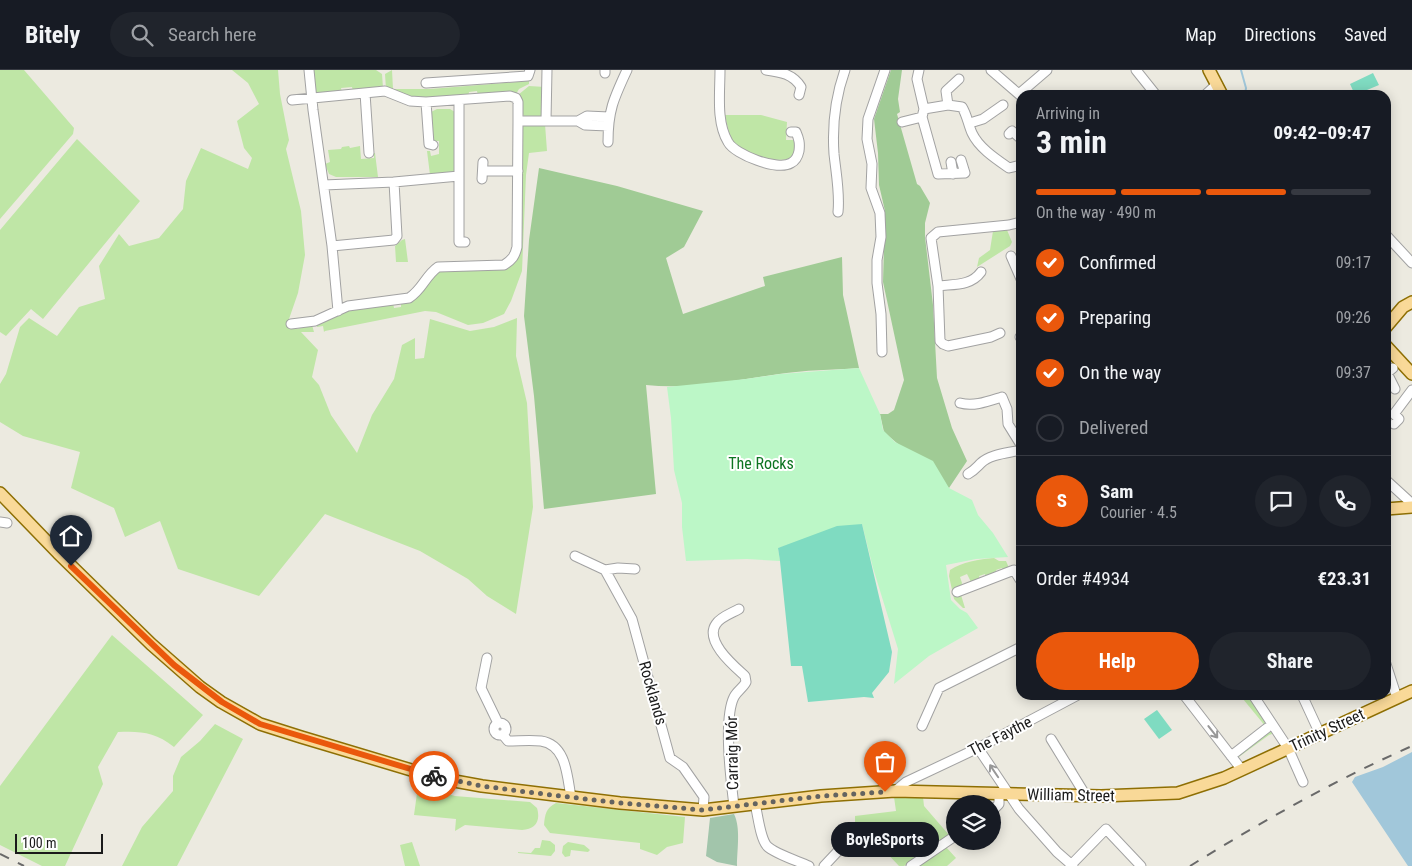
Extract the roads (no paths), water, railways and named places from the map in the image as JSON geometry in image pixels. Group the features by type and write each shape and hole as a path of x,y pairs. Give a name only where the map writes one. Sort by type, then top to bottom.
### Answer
{"main road":[{"path":"1209,70 1220,90"},
{"path":"1391,322 1403,307 1412,302"},
{"path":"1391,355 1397,365 1412,374"},
{"name":"William Street","path":"0,493 68,563 174,665 222,702 260,724 438,778 482,786 571,797 675,809 703,810 821,796 895,791 1086,796 1178,793 1201,787 1242,770"},
{"path":"1391,508 1410,504"},
{"name":"Trinity Street","path":"1242,770 1412,691"}],"street":[{"path":"309,70 322,157 338,310"},
{"path":"426,83 528,76 530,70"},
{"path":"546,120 547,70"},
{"path":"608,142 608,121 614,96 627,70"},
{"path":"720,70 721,119 725,135 733,149 764,162 786,165 792,163 798,156 799,149 800,139 796,132 790,132"},
{"path":"766,70 789,75 797,80 802,86 799,94"},
{"path":"838,212 839,199 833,126 836,100 845,70"},
{"path":"882,352 877,260 881,237 880,213 871,188 872,164 867,139 868,119 885,70"},
{"path":"919,70 917,79 923,113 938,174 965,173 961,160"},
{"path":"991,70 1016,92"},
{"path":"1025,90 1047,70"},
{"path":"1136,70 1152,90"},
{"path":"948,105 946,91 959,78"},
{"path":"1210,90 1217,84"},
{"path":"292,100 347,93 385,91 410,101 459,101 514,96 518,102 517,247 511,261 504,265 438,267 431,271 421,289 409,298 348,306 315,321 294,327"},
{"path":"365,93 367,150"},
{"path":"459,101 459,242 465,242"},
{"path":"426,102 429,144 434,145"},
{"path":"902,122 948,105 962,107 976,140 1009,168 1016,166"},
{"path":"970,123 983,119 1003,105"},
{"path":"518,121 578,121 585,125 608,121"},
{"path":"1009,134 1012,131 1016,135"},
{"path":"951,162 953,174"},
{"path":"482,171 518,171"},
{"path":"324,185 412,182 459,176"},
{"path":"332,246 394,240 397,236 394,182"},
{"path":"1000,333 991,337 948,346 940,340 938,286 931,238 933,234 938,232 1016,223"},
{"path":"1391,235 1412,263"},
{"path":"1011,256 1016,268"},
{"path":"938,286 970,282 981,272"},
{"path":"1391,370 1397,365"},
{"path":"1391,381 1395,389"},
{"path":"1394,424 1399,419 1394,414 1412,390"},
{"path":"960,403 965,405 981,403 1002,397 1007,409 1008,424 1016,438"},
{"path":"968,474 977,469 981,463 994,457 1016,451"},
{"path":"1391,485 1410,504"},
{"path":"575,556 605,570 618,568 635,569"},
{"path":"957,592 1013,566 1016,572"},
{"name":"Rocklands","path":"605,570 632,618 670,758 684,767 704,797 703,810"},
{"path":"964,578 968,588"},
{"name":"Carraig Mór","path":"734,806 729,746 730,722 735,695 744,687 746,682 745,676 718,648 714,630 716,623 739,609"},
{"path":"922,726 939,688 1016,650"},
{"path":"487,658 481,688 498,723 495,726 494,732 497,735 503,735 508,741 542,742 554,747 562,755 571,797"},
{"path":"1391,679 1397,698"},
{"name":"The Faythe","path":"895,791 906,782 978,748 1061,700"},
{"path":"1188,700 1242,770"},
{"path":"1256,700 1288,748 1304,782"},
{"path":"1304,700 1320,734"},
{"path":"1231,756 1267,728"},
{"path":"1051,739 1086,796"},
{"path":"978,748 1004,794 1072,866 1106,829 1141,866"},
{"path":"918,792 921,775"},
{"path":"1001,800 1004,794"},
{"path":"755,804 762,838 766,845 809,866"},
{"path":"911,866 946,842"},
{"path":"824,866 840,849"}],"water":[{"path":"1412,752 1412,866 1408,866 1352,782 1355,777 1383,767"}],"waterway":[{"path":"1241,70 1246,90"}],"railway":[{"path":"1190,866 1299,802 1412,746"},
{"path":"0,854 24,866"}],"place":[{"name":"BoyleSports","path":"885,792"}],"park label":[{"name":"The Rocks","path":"761,463"}]}
